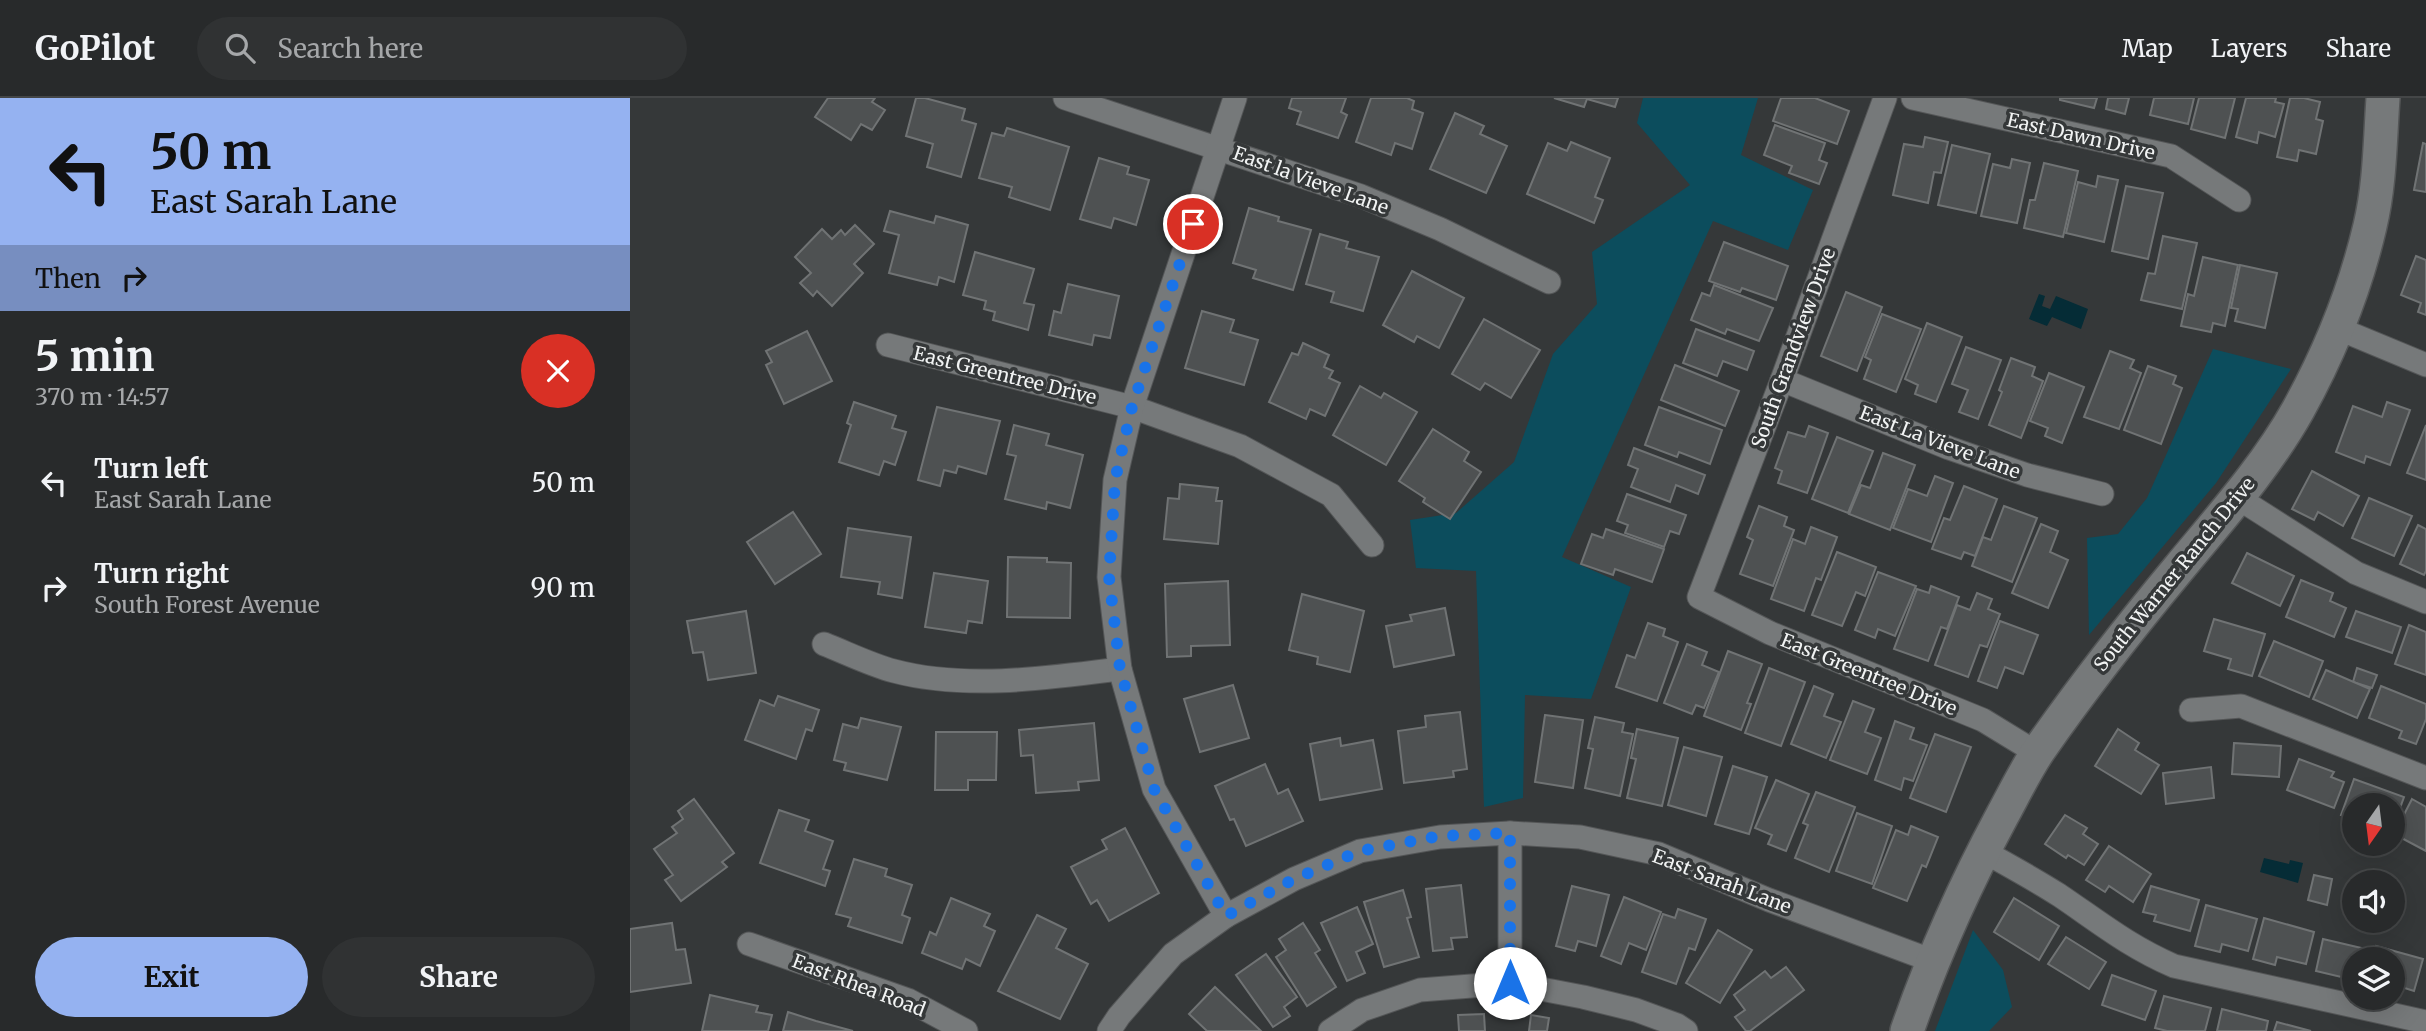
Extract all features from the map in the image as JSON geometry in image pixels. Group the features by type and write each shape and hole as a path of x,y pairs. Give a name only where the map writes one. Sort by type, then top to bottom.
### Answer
{"street":[{"name":"East la Vieve Lane","path":"1065,98 1361,195 1440,229 1549,282"},
{"path":"1226,916 1154,789 1120,669 1109,577 1115,480 1132,407 1235,98"},
{"name":"South Grandview Drive","path":"1699,597 1885,98"},
{"name":"East Dawn Drive","path":"1913,98 2171,156 2239,200"},
{"name":"South Warner Ranch Drive","path":"1908,1031 1933,961 1983,851 2037,753 2122,636 2238,498 2297,411 2351,293 2370,225 2378,174 2383,98"},
{"path":"2337,328 2426,365"},
{"name":"East Greentree Drive","path":"888,345 1132,407 1240,446 1331,495 1372,545"},
{"name":"East La Vieve Lane","path":"1782,380 1949,448 2027,475 2102,494"},
{"path":"2238,498 2356,573 2426,601"},
{"name":"East Greentree Drive","path":"1699,597 1770,633 1983,720 2037,753"},
{"path":"824,643 894,671 945,679 1055,677 1120,669"},
{"path":"2191,710 2241,706 2426,778"},
{"path":"1510,833 1510,983"},
{"name":"East Sarah Lane","path":"1109,1031 1172,954 1226,916 1294,879 1360,851 1440,836 1510,833 1580,837 1659,854 1769,900 1933,961"},
{"path":"1983,851 2058,894 2114,935 2148,955 2174,966 2426,1022"},
{"name":"East Rhea Road","path":"749,944 908,1000 967,1031"},
{"path":"1330,1031 1362,1010 1420,990 1510,983 1636,1010 1686,1031"}],"shaded area":[{"path":"1643,98 1758,98 1741,155 1813,190 1788,250 1713,221 1562,557 1631,587 1591,699 1525,695 1523,798 1484,807 1476,571 1416,568 1410,520 1456,513 1514,462 1553,354 1597,304 1592,252 1690,185 1637,123"},
{"path":"2039,294 2045,296 2042,306 2050,309 2056,296 2088,309 2081,329 2052,317 2047,326 2029,319"},
{"path":"2213,349 2291,369 2216,483 2089,635 2087,538 2118,534 2147,498"},
{"path":"2264,858 2289,864 2290,860 2303,863 2298,883 2260,872"},
{"path":"1973,930 2003,970 2012,1007 1989,1031 1935,1031"}],"building":[{"path":"828,98 875,98 872,102 885,110 872,130 861,124 851,140 815,117"},
{"path":"916,98 965,109 962,120 976,124 961,177 927,167 933,144 906,136"},
{"path":"1292,98 1346,98 1341,112 1347,115 1338,138 1297,124 1301,112 1289,108"},
{"path":"1371,98 1407,98 1414,101 1412,109 1423,113 1412,149 1395,143 1391,155 1356,142"},
{"path":"1554,98 1618,98 1615,107 1587,99 1584,107"},
{"path":"1781,98 1815,98 1849,111 1837,144 1773,121"},
{"path":"2060,98 2097,98 2094,108"},
{"path":"2108,98 2129,98 2125,114 2106,109"},
{"path":"2154,98 2194,98 2188,124 2150,115"},
{"path":"2199,98 2235,98 2225,138 2191,129"},
{"path":"2246,98 2276,98 2275,102 2284,104 2275,137 2259,132 2257,143 2236,137"},
{"path":"2290,98 2320,102 2316,119 2323,121 2316,154 2299,150 2297,161 2277,157"},
{"path":"1455,113 1484,126 1480,134 1507,146 1486,193 1430,169"},
{"path":"1775,125 1825,143 1819,160 1827,163 1819,184 1789,173 1792,166 1764,155"},
{"path":"1007,128 1069,147 1050,210 1009,197 1012,187 979,178 992,133 1004,136"},
{"path":"1925,137 1948,142 1941,173 1934,172 1928,203 1893,195 1904,144 1923,147"},
{"path":"1571,142 1610,158 1595,197 1603,200 1594,223 1527,194 1548,143 1567,151"},
{"path":"2423,143 2426,144 2426,192 2414,190"},
{"path":"1952,145 1990,154 1976,213 1938,205"},
{"path":"1099,158 1129,167 1127,174 1149,180 1136,225 1114,218 1111,228 1080,219"},
{"path":"2012,159 2030,163 2017,223 1981,216 1993,164 2010,168"},
{"path":"2044,163 2078,171 2063,237 2024,228 2030,200 2035,200"},
{"path":"2098,176 2118,180 2104,242 2066,233 2078,182 2096,187"},
{"path":"2126,186 2163,193 2148,259 2112,251"},
{"path":"1249,208 1279,217 1278,221 1311,230 1293,290 1253,278 1256,270 1233,263"},
{"path":"890,211 934,223 936,216 968,225 954,282 939,277 937,285 889,273 899,235 884,231"},
{"path":"855,225 874,244 854,264 863,273 832,306 817,291 813,296 800,283 811,273 795,257 822,229 832,239 841,230 845,235"},
{"path":"1320,234 1348,242 1346,248 1379,257 1363,311 1331,302 1334,292 1306,284"},
{"path":"2163,236 2197,243 2182,309 2141,300 2148,273 2155,274"},
{"path":"1724,242 1788,266 1776,300 1742,288 1740,292 1709,281"},
{"path":"975,252 1034,269 1024,303 1034,305 1028,330 993,320 995,312 984,309 986,301 963,295"},
{"path":"2416,256 2426,260 2426,315 2418,312 2421,303 2401,295"},
{"path":"2203,257 2238,265 2225,326 2213,323 2211,332 2181,326 2188,294 2194,296"},
{"path":"2240,265 2277,273 2265,328 2235,321 2238,309 2231,308"},
{"path":"1412,271 1464,298 1439,348 1417,336 1414,342 1383,325"},
{"path":"1068,284 1119,296 1110,338 1094,335 1092,345 1049,335 1054,311 1061,313"},
{"path":"1714,285 1773,308 1759,341 1727,329 1725,334 1691,320 1702,293 1710,296"},
{"path":"1846,292 1882,307 1857,371 1821,356"},
{"path":"1202,311 1234,320 1230,332 1258,340 1244,385 1185,368"},
{"path":"1882,314 1921,329 1896,392 1864,379 1871,360 1865,357"},
{"path":"1484,319 1540,350 1511,398 1485,383 1480,390 1452,374"},
{"path":"1927,323 1962,337 1936,402 1915,394 1918,385 1905,379"},
{"path":"1696,329 1754,351 1747,370 1723,361 1717,376 1683,363"},
{"path":"807,331 832,381 784,404 766,365 772,362 766,351"},
{"path":"1303,343 1329,355 1324,367 1333,371 1329,378 1340,383 1325,416 1310,409 1306,419 1269,402 1292,353 1298,355"},
{"path":"1966,347 2001,360 1978,419 1959,412 1968,390 1952,384"},
{"path":"2110,351 2134,360 2130,368 2141,373 2119,429 2084,417"},
{"path":"2011,358 2035,367 2032,376 2043,381 2021,438 1989,425"},
{"path":"1675,365 1739,391 1725,426 1661,400"},
{"path":"2148,366 2176,376 2173,384 2182,388 2161,444 2124,430"},
{"path":"2049,373 2084,387 2062,443 2045,436 2048,428 2030,421"},
{"path":"1360,386 1381,398 1384,393 1417,412 1386,465 1333,435"},
{"path":"854,402 896,416 892,428 906,432 895,465 884,461 879,475 839,462 851,425 847,423"},
{"path":"2387,402 2410,410 2390,465 2366,456 2364,463 2336,452 2353,406 2382,417"},
{"path":"937,407 1000,421 986,474 958,466 956,473 944,470 940,486 918,480"},
{"path":"1659,407 1722,430 1710,464 1679,452 1677,457 1645,445"},
{"path":"1014,425 1049,434 1046,445 1083,455 1070,508 1047,502 1046,509 1005,499 1016,456 1007,454"},
{"path":"2426,425 2426,480 2407,473"},
{"path":"1809,426 1828,433 1807,493 1778,483 1782,471 1775,468 1788,432 1805,437"},
{"path":"1433,429 1469,452 1464,461 1481,472 1450,519 1423,502 1425,498 1399,481"},
{"path":"1837,437 1873,451 1848,513 1812,499"},
{"path":"1634,448 1705,475 1698,494 1676,485 1670,502 1631,487 1638,469 1628,465"},
{"path":"1883,453 1915,465 1890,530 1849,514 1861,485 1870,488"},
{"path":"2312,471 2359,496 2343,526 2318,512 2314,520 2292,509"},
{"path":"1935,476 1953,483 1931,542 1893,528 1908,489 1927,496"},
{"path":"1180,484 1218,488 1216,501 1222,501 1218,544 1164,539 1168,498 1179,499"},
{"path":"1964,486 1997,499 1975,556 1964,552 1961,559 1932,549 1944,518 1950,520"},
{"path":"1627,494 1686,515 1679,534 1670,531 1664,547 1625,533 1628,525 1617,521"},
{"path":"2369,498 2412,516 2394,556 2352,538"},
{"path":"1759,506 1787,517 1784,526 1794,530 1773,586 1740,574 1753,540 1747,537"},
{"path":"2004,506 2037,518 2012,582 1972,566 1983,537 1991,540"},
{"path":"793,512 821,554 775,584 747,542"},
{"path":"2041,524 2058,531 2050,552 2068,560 2048,608 2012,593"},
{"path":"2418,525 2426,529 2424,575 2400,564"},
{"path":"1811,527 1837,537 1821,580 1816,578 1804,611 1771,599 1793,539 1805,544"},
{"path":"848,528 911,537 902,598 878,594 880,582 841,577"},
{"path":"1606,529 1664,549 1652,582 1615,569 1613,575 1581,564 1592,534 1603,538"},
{"path":"1837,552 1876,567 1865,596 1856,592 1842,626 1812,615"},
{"path":"2247,553 2294,576 2280,606 2232,583"},
{"path":"1008,557 1047,558 1047,562 1071,563 1070,618 1007,617"},
{"path":"1878,572 1916,586 1895,636 1878,629 1875,638 1855,630"},
{"path":"934,573 988,581 982,623 968,621 966,633 925,627"},
{"path":"2301,580 2333,593 2330,601 2346,608 2334,637 2286,617"},
{"path":"1228,581 1230,645 1191,646 1191,656 1167,657 1165,584"},
{"path":"1931,586 1959,597 1947,629 1941,627 1928,661 1894,649 1917,589 1929,593"},
{"path":"1977,593 1992,599 1988,609 2000,614 1987,647 1980,645 1968,677 1935,665 1957,605 1970,610"},
{"path":"1302,594 1364,611 1350,672 1317,664 1318,657 1289,650"},
{"path":"1445,608 1454,655 1394,667 1386,626 1412,621 1410,615"},
{"path":"746,611 756,673 708,680 703,652 693,653 687,621"},
{"path":"2356,611 2401,627 2392,653 2346,637"},
{"path":"2214,619 2265,634 2252,676 2228,669 2231,659 2204,651"},
{"path":"2000,621 2038,635 2023,674 2005,667 1997,688 1978,681"},
{"path":"1648,623 1665,629 1663,636 1678,642 1657,701 1616,687 1627,655 1635,658"},
{"path":"2409,625 2426,632 2426,675 2395,664"},
{"path":"2274,641 2323,661 2309,697 2259,676"},
{"path":"1687,644 1707,652 1702,665 1719,672 1704,708 1696,705 1692,714 1664,703"},
{"path":"1728,651 1762,664 1747,703 1751,704 1741,730 1704,716"},
{"path":"1769,668 1805,682 1781,746 1745,733"},
{"path":"2357,668 2377,675 2372,688 2353,682"},
{"path":"2326,670 2370,689 2357,718 2313,699"},
{"path":"1233,685 1249,738 1200,752 1184,699"},
{"path":"1814,686 1833,694 1824,716 1841,722 1826,758 1791,744"},
{"path":"2381,686 2426,704 2426,719 2416,744 2399,738 2402,731 2369,718"},
{"path":"778,696 819,710 812,731 806,729 796,759 745,740 760,700 774,706"},
{"path":"1853,701 1874,709 1865,732 1881,738 1867,774 1830,760"},
{"path":"1460,712 1467,769 1453,771 1454,777 1404,783 1398,731 1426,727 1425,716"},
{"path":"1545,715 1583,720 1573,788 1535,782"},
{"path":"1595,717 1624,723 1622,732 1633,734 1620,796 1585,788 1593,749 1588,748"},
{"path":"861,718 901,727 887,780 844,770 846,763 834,760 843,724 858,728"},
{"path":"1895,721 1914,728 1910,739 1927,745 1913,781 1904,778 1901,790 1875,780"},
{"path":"1094,723 1099,780 1078,782 1079,790 1036,793 1033,755 1021,756 1019,730"},
{"path":"1637,729 1678,738 1662,806 1627,798 1636,759 1631,758"},
{"path":"2118,729 2139,743 2135,750 2159,765 2141,794 2095,766"},
{"path":"936,732 997,732 996,780 968,780 968,790 935,790"},
{"path":"1935,734 1971,747 1946,812 1910,798"},
{"path":"1340,738 1341,746 1373,740 1382,789 1320,800 1310,744"},
{"path":"2234,743 2281,746 2279,777 2232,774"},
{"path":"1684,747 1722,757 1706,816 1668,805"},
{"path":"2299,759 2334,772 2331,777 2344,782 2334,808 2287,790"},
{"path":"1265,764 1278,794 1288,789 1303,821 1246,846 1234,819 1230,820 1215,786"},
{"path":"1733,766 1767,777 1749,834 1715,824"},
{"path":"2211,767 2214,798 2166,804 2163,773"},
{"path":"2354,779 2393,793 2349,793"},
{"path":"1776,780 1809,794 1786,851 1768,844 1772,835 1755,828"},
{"path":"1816,792 1855,807 1829,872 1795,858 1808,825 1803,823"},
{"path":"694,799 734,853 722,862 727,867 681,901 665,880 673,875 654,849 677,833 672,827 683,819 678,811"},
{"path":"2412,799 2426,807 2426,851 2405,840 2405,813"},
{"path":"779,810 809,820 805,831 833,841 823,869 830,871 825,886 760,863"},
{"path":"1857,813 1892,826 1872,884 1836,871"},
{"path":"2065,815 2087,828 2083,834 2098,844 2084,865 2068,855 2066,858 2045,844"},
{"path":"1911,826 1938,837 1926,867 1922,865 1907,901 1873,888 1896,830 1908,835"},
{"path":"1125,828 1159,893 1109,921 1097,900 1091,904 1071,867 1107,849 1102,840"},
{"path":"2109,846 2151,874 2133,902 2109,886 2105,892 2086,880"},
{"path":"854,859 887,869 885,876 912,885 902,915 910,918 902,943 848,926 851,918 836,914"},
{"path":"2314,875 2332,879 2327,905 2308,900"},
{"path":"1461,885 1467,937 1451,938 1453,949 1433,951 1426,889"},
{"path":"1572,886 1609,895 1596,946 1578,941 1575,951 1556,946"},
{"path":"2151,886 2199,900 2190,931 2154,921 2156,915 2143,912"},
{"path":"1403,890 1411,917 1407,918 1419,957 1384,967 1364,902"},
{"path":"1624,897 1661,912 1646,950 1629,943 1621,964 1601,956"},
{"path":"951,898 990,914 984,926 995,931 980,966 966,959 962,969 922,953 930,932 936,935"},
{"path":"2014,898 2059,926 2039,960 1994,932"},
{"path":"2206,905 2257,919 2248,951 2222,944 2220,952 2195,946"},
{"path":"1357,907 1373,944 1356,952 1365,973 1347,981 1321,923"},
{"path":"1678,909 1706,919 1695,950 1689,948 1676,984 1642,972 1663,914 1675,918"},
{"path":"1037,915 1066,929 1056,948 1088,964 1060,1019 998,991"},
{"path":"2264,918 2314,932 2306,964 2277,957 2275,965 2253,959"},
{"path":"672,923 676,950 685,949 691,983 630,992 630,929"},
{"path":"1303,923 1320,950 1315,953 1336,987 1307,1006 1276,957 1286,950 1279,939"},
{"path":"1718,930 1752,950 1720,1003 1686,983"},
{"path":"2066,937 2106,962 2089,989 2048,964"},
{"path":"2323,939 2357,947 2342,947 2342,977 2316,971"},
{"path":"1266,954 1297,997 1284,1007 1290,1016 1273,1027 1236,975"},
{"path":"2405,954 2423,959 2414,991 2405,988"},
{"path":"1786,967 1804,990 1750,1031 1746,1031 1735,1017 1745,1010 1734,995 1765,971 1771,978"},
{"path":"2112,975 2156,991 2145,1020 2102,1005"},
{"path":"1215,987 1261,1031 1207,1031 1189,1014"},
{"path":"710,995 758,1006 756,1012 772,1015 768,1031 702,1031"},
{"path":"2164,996 2211,1008 2205,1031 2167,1031 2155,1028"},
{"path":"2222,1009 2268,1021 2266,1031 2217,1031"},
{"path":"788,1012 816,1021 853,1031 783,1031"},
{"path":"1484,1014 1485,1031 1459,1031 1458,1015"},
{"path":"1531,1015 1549,1018 1547,1031 1529,1031"},
{"path":"2277,1022 2311,1031 2274,1031"}],"route":[{"path":"1193,224 1132,407 1115,480 1109,577 1117,646 1120,669 1154,789 1226,916 1294,879 1360,851 1440,836 1510,833 1510,983"}]}
